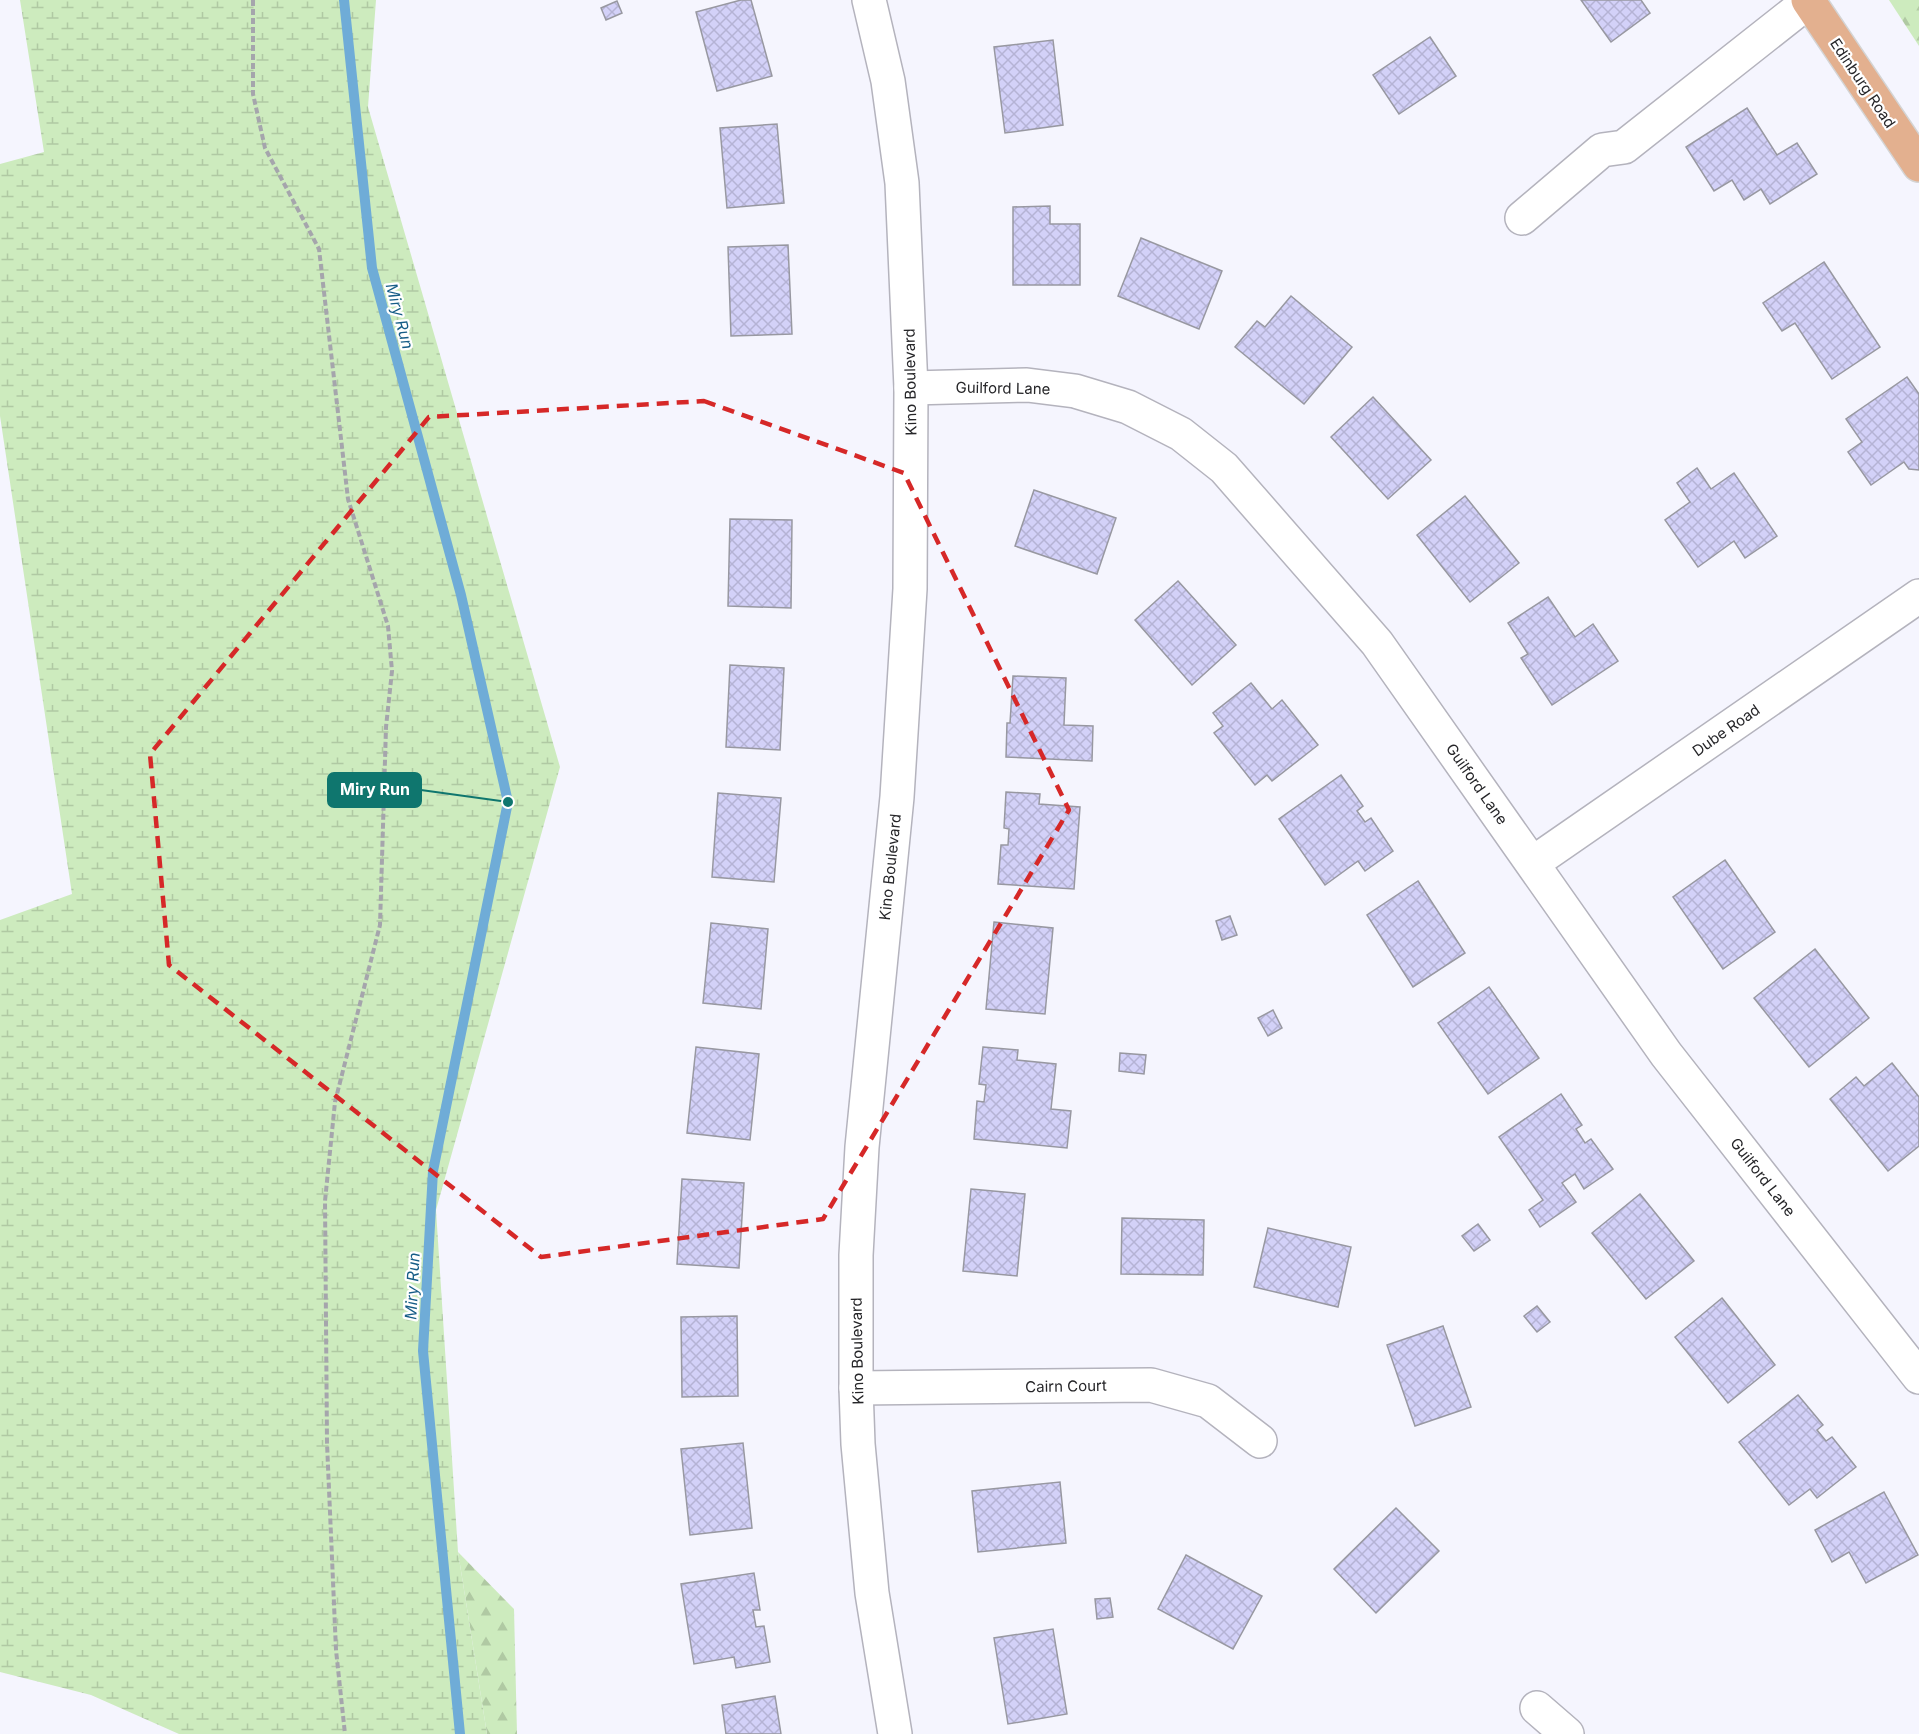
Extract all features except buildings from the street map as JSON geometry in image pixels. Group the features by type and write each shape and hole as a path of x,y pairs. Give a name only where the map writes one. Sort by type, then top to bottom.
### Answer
{"main road":[{"name":"Edinburg Road","path":"1808,1 1919,165"}],"street":[{"name":"Kino Boulevard","path":"869,0 888,81 902,183 911,388 910,589 897,797 862,1146 856,1256 858,1444 872,1593 895,1734"},
{"path":"1522,218 1602,150 1624,147 1808,1"},
{"name":"Guilford Lane","path":"911,388 1027,385 1075,391 1128,407 1181,434 1224,468 1377,643 1666,1054 1919,1377"},
{"name":"Dube Road","path":"1533,863 1919,596"},
{"name":"Cairn Court","path":"856,1388 1151,1385 1208,1401 1260,1441"},
{"path":"1538,1708 1567,1734"}],"path":[{"path":"253,0 253,94 266,148 319,249 348,499 388,626 392,671 386,727 380,925 335,1102 325,1201 327,1443 336,1650 345,1734"}],"highlighted area":[{"path":"704,401 904,473 1069,810 823,1219 541,1257 169,965 150,754 429,417"}],"green space":[{"path":"20,0 376,0 368,107 560,767 436,1210 458,1552 487,1734 179,1734 91,1695 0,1672 0,920 72,894 0,416 0,164 44,152"},
{"path":"1889,0 1919,0 1919,46"},
{"path":"458,1552 514,1609 517,1734 487,1734"}],"waterway":[{"name":"Miry Run","path":"344,0 372,268 461,595 508,802 433,1171 423,1351 460,1734"}],"place":[{"name":"Miry Run","path":"508,802"}]}
